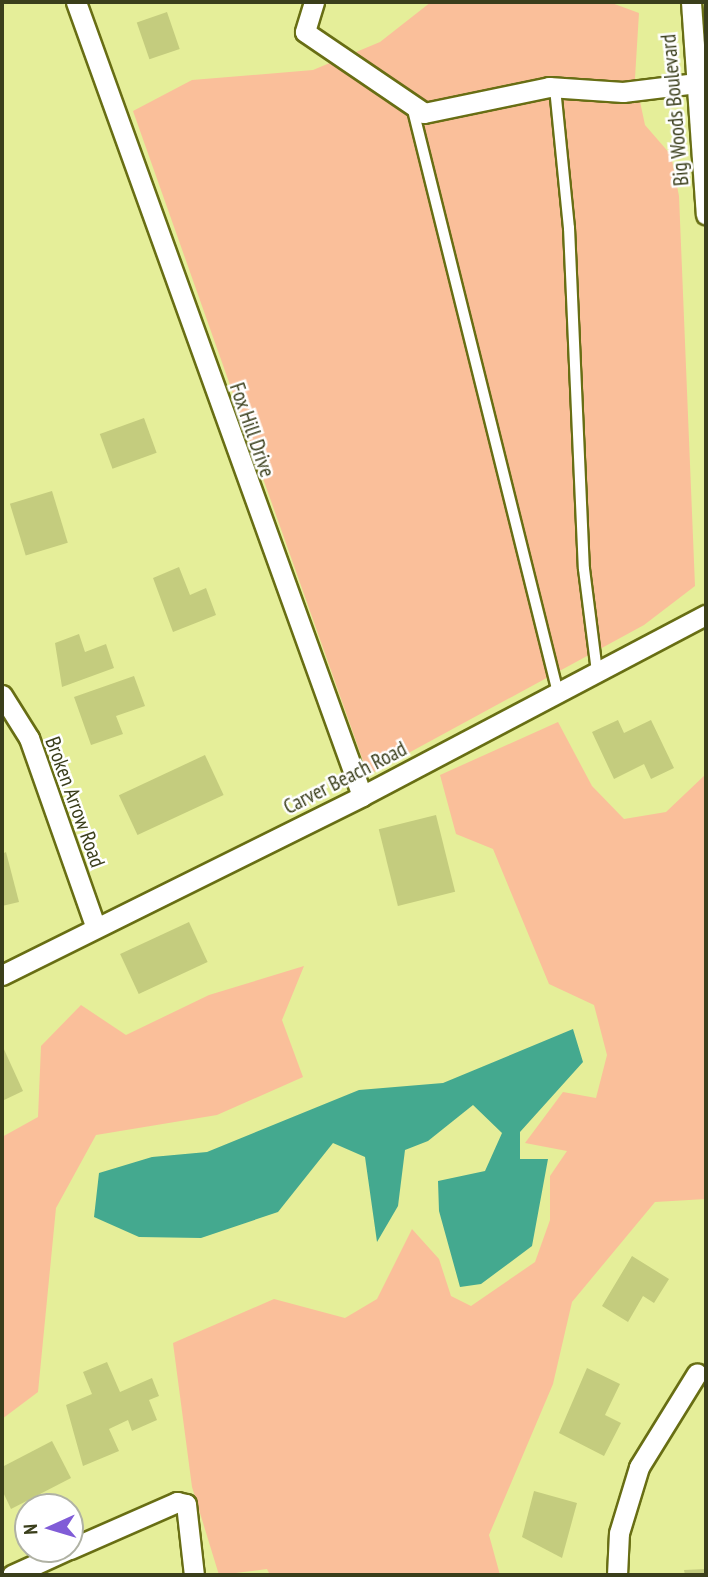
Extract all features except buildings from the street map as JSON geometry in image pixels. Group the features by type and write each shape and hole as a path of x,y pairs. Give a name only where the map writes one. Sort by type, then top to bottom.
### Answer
{"street":[{"name":"Fox Hill Drive","path":"76,2 362,796"},
{"path":"314,2 305,32 424,113 555,88 623,92 696,83"},
{"name":"Big Woods Boulevard","path":"691,2 706,214"},
{"name":"Carver Beach Road","path":"2,975 362,796 706,615"},
{"name":"Broken Arrow Road","path":"2,695 29,738 96,928"},
{"path":"617,1575 619,1533 639,1467 697,1373"},
{"path":"84,1543 163,1506 186,1504 194,1575"},
{"path":"12,1575 39,1563"}],"lane":[{"path":"555,88 569,228 584,569 597,673"},
{"path":"412,105 558,693"}],"shaded area":[{"path":"431,2 609,2 639,13 635,78 645,125 671,155 679,196 695,586 644,625 368,775 133,111 192,80 313,70 380,42"},
{"path":"558,722 592,786 624,819 666,812 706,774 706,1199 655,1202 572,1302 553,1384 489,1535 500,1575 270,1575 267,1569 219,1575 192,1487 173,1343 274,1299 345,1318 377,1299 412,1229 439,1259 451,1296 471,1306 535,1262 550,1220 550,1176 567,1151 525,1143 563,1092 596,1098 607,1055 594,1005 549,984 493,849 456,834 440,775"},
{"path":"304,966 282,1020 303,1077 217,1115 96,1135 56,1208 38,1392 2,1419 2,1137 38,1117 41,1046 81,1005 126,1035 209,995"}],"water":[{"path":"573,1029 583,1062 520,1132 520,1159 548,1159 532,1246 481,1284 460,1287 439,1211 438,1181 485,1171 502,1133 473,1105 428,1141 405,1150 398,1206 377,1242 365,1157 333,1143 278,1212 201,1238 139,1237 94,1217 99,1173 152,1157 207,1152 359,1090 443,1083"}]}
